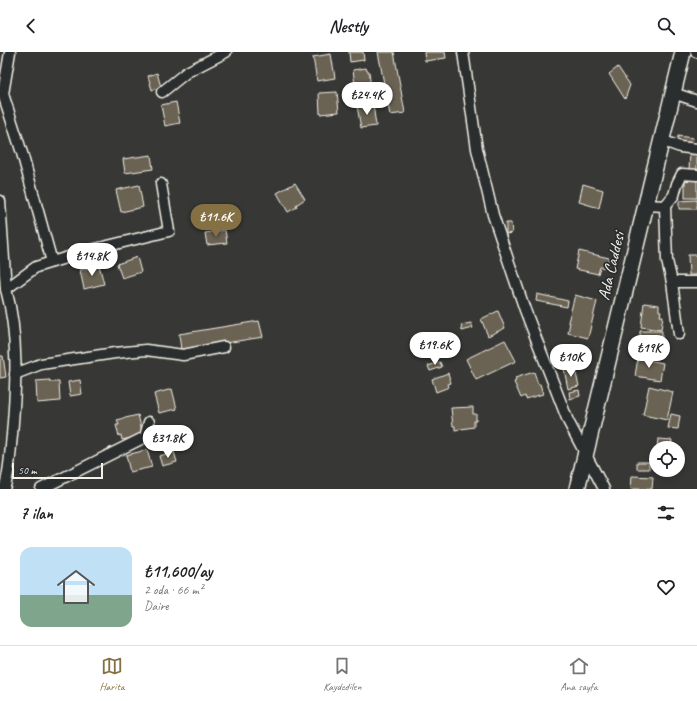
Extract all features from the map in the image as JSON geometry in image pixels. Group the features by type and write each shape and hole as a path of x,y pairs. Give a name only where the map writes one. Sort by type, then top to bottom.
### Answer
{"main road":[{"name":"Ada Caddesi","path":"577,489 683,52"}],"street":[{"path":"10,52 3,94 22,153 52,262"},
{"path":"162,92 187,72 226,52"},
{"path":"463,52 477,149 493,215 549,374 568,421 585,456 604,489"},
{"path":"673,93 697,101"},
{"path":"661,140 680,147 697,149"},
{"path":"678,334 672,282 667,261 665,206 674,195 682,174 697,175"},
{"path":"3,293 36,267 91,250 169,231 161,184"},
{"path":"0,201 3,293 10,303 16,374 8,477 4,489"},
{"path":"646,205 665,206"},
{"path":"672,282 697,282"},
{"path":"16,374 41,364 115,353 146,350 183,355 224,347"},
{"path":"41,489 145,437 149,422"}],"building":[{"path":"349,52 363,52 364,60 350,62"},
{"path":"378,52 394,52 405,113 390,115"},
{"path":"424,52 445,52 446,58 425,61"},
{"path":"331,54 335,78 317,81 313,57"},
{"path":"618,67 630,85 625,99 609,74"},
{"path":"366,68 367,71 369,71 371,90 356,92 353,70"},
{"path":"157,73 161,87 152,90 148,76"},
{"path":"337,92 339,112 320,114 319,93"},
{"path":"176,102 180,123 165,126 161,105"},
{"path":"373,104 376,126 361,128 357,106"},
{"path":"678,136 693,138 692,144 677,142"},
{"path":"690,153 697,153 697,170 689,169"},
{"path":"151,155 153,169 125,173 123,159"},
{"path":"685,179 697,179 697,198 685,198"},
{"path":"295,183 305,199 296,205 297,207 288,212 277,193"},
{"path":"583,184 603,190 599,208 579,202"},
{"path":"139,185 143,207 121,212 116,190"},
{"path":"697,200 697,209 679,209 679,201"},
{"path":"506,223 511,223 512,233 506,234"},
{"path":"225,230 227,243 207,245 205,233"},
{"path":"579,251 609,258 607,268 600,267 598,274 575,269"},
{"path":"688,255 697,255 697,275 689,275"},
{"path":"137,257 141,272 122,278 117,264"},
{"path":"99,265 104,284 84,289 80,270"},
{"path":"537,294 568,301 567,307 536,301"},
{"path":"575,295 597,301 588,338 568,333 570,322 568,322"},
{"path":"644,303 659,305 659,311 661,311 660,316 663,316 661,330 641,327"},
{"path":"498,311 505,328 488,336 481,319"},
{"path":"259,321 263,337 181,350 179,334"},
{"path":"471,323 473,328 462,331 461,325"},
{"path":"640,331 662,331 661,357 640,355"},
{"path":"505,340 516,361 476,380 466,359"},
{"path":"0,356 3,356 6,377 0,378"},
{"path":"638,358 663,363 660,380 635,376"},
{"path":"440,362 442,367 430,371 428,366"},
{"path":"574,366 579,386 568,389 564,369"},
{"path":"534,372 543,394 526,399 525,396 521,398 514,382 516,381 515,378"},
{"path":"448,373 451,383 448,384 449,387 436,392 432,379"},
{"path":"50,380 50,382 59,382 60,401 37,403 36,381"},
{"path":"80,380 82,394 70,396 68,382"},
{"path":"649,386 673,392 667,420 643,415"},
{"path":"172,389 177,409 159,413 154,394"},
{"path":"579,390 580,396 570,399 569,392"},
{"path":"473,407 473,414 476,414 474,427 455,430 455,426 453,426 451,408"},
{"path":"671,414 680,416 678,429 668,428"},
{"path":"138,415 143,435 122,440 121,435 119,436 116,425 119,425 117,420"},
{"path":"658,439 672,440 672,441 658,441"},
{"path":"147,450 152,467 130,472 126,455"},
{"path":"174,452 177,462 162,466 159,456"},
{"path":"637,462 649,462 649,469 637,469"},
{"path":"632,476 653,477 652,489 631,489"}]}
